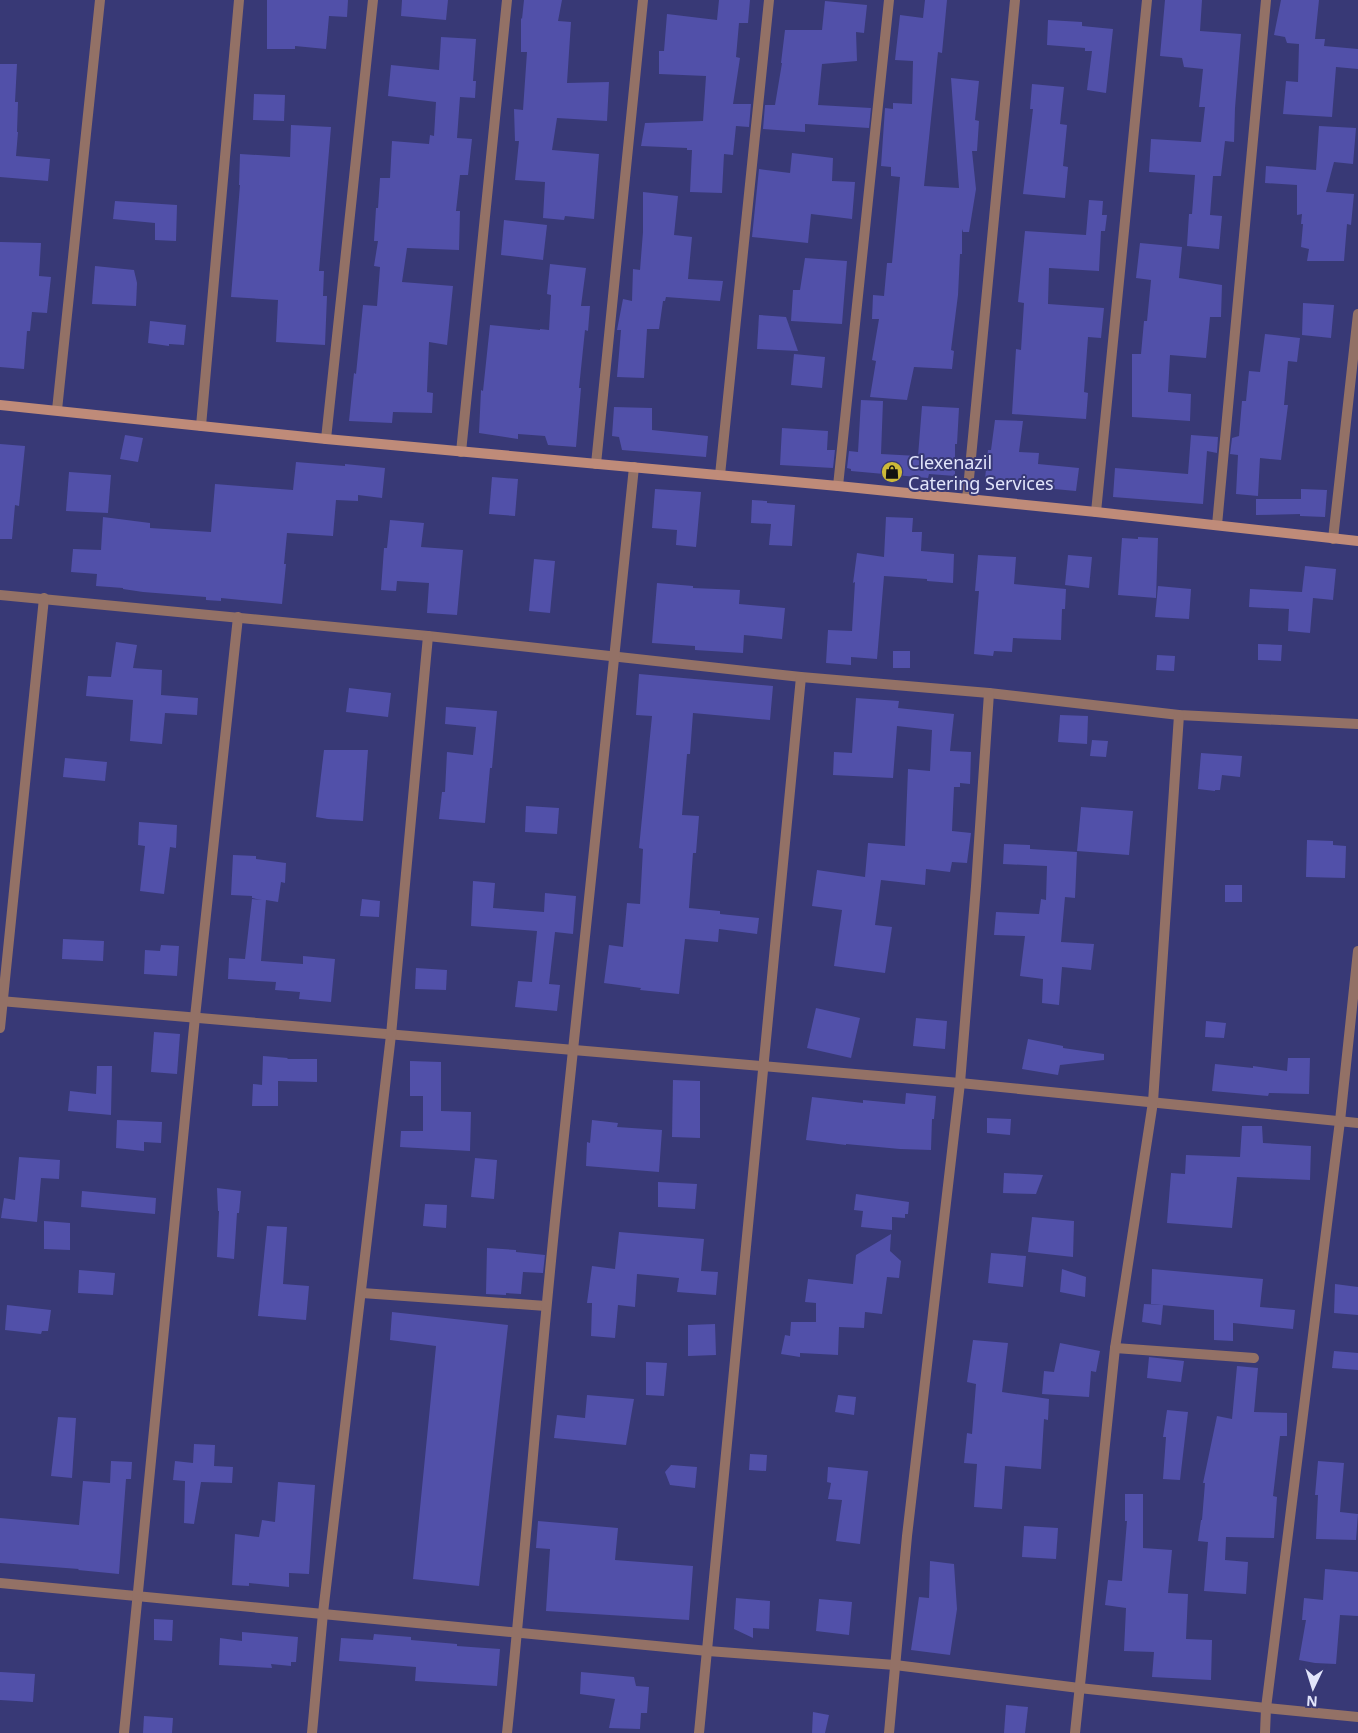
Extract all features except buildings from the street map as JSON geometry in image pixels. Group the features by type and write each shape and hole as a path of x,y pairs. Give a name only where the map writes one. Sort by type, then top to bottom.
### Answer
{"street":[{"path":"57,410 100,0"},
{"path":"201,426 239,0"},
{"path":"326,439 373,0"},
{"path":"461,452 507,0"},
{"path":"596,464 643,0"},
{"path":"720,475 769,0"},
{"path":"838,486 890,0"},
{"path":"967,499 1015,0"},
{"path":"1096,512 1147,0"},
{"path":"1217,525 1266,0"},
{"path":"1333,538 1358,314"},
{"path":"0,405 326,439 838,486 1358,541"},
{"path":"507,1733 546,1306 572,1050 616,656 634,467"},
{"path":"0,595 428,636 801,677 989,693 1179,715 1358,724"},
{"path":"0,1028 1,1001 44,598"},
{"path":"124,1733 195,1017 238,617"},
{"path":"312,1733 323,1613 391,1036 428,636"},
{"path":"699,1733 801,677"},
{"path":"889,1733 908,1527 960,1083 989,693"},
{"path":"1075,1733 1115,1348 1153,1102 1179,715"},
{"path":"1265,1733 1266,1708 1340,1121 1358,951"},
{"path":"1,1001 391,1036 960,1083 1358,1123"},
{"path":"362,1293 546,1306"},
{"path":"1115,1348 1254,1358"},
{"path":"0,1583 708,1651 895,1665 1079,1688 1358,1717"}],"place":[{"name":"Clexenazil Catering Services","path":"892,472"}]}
